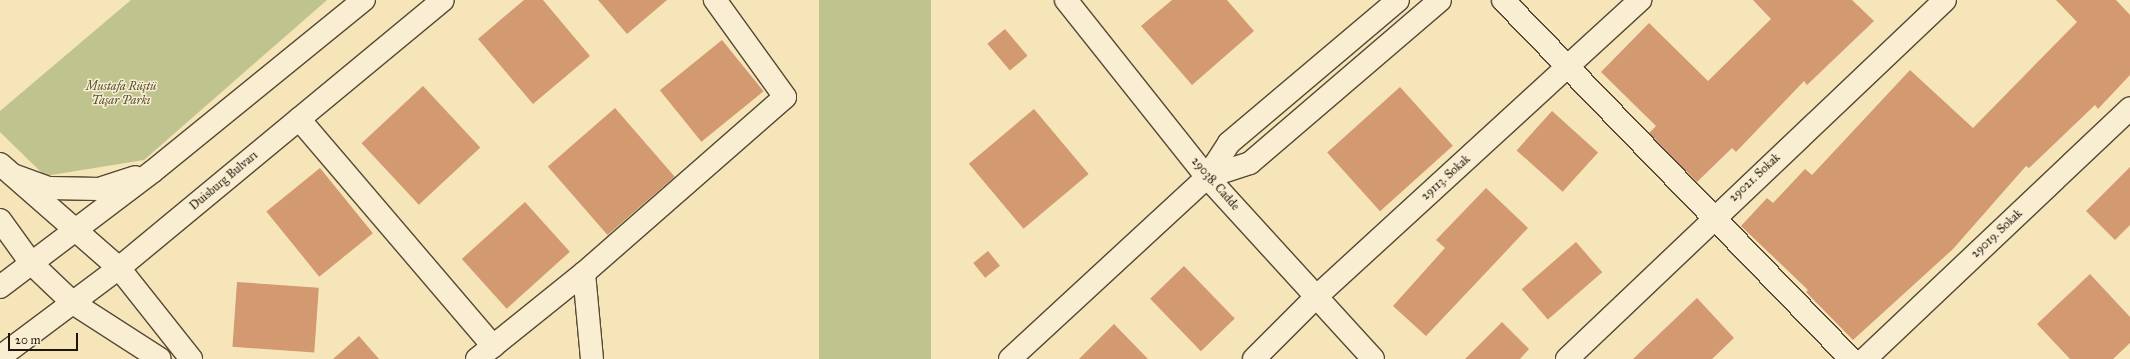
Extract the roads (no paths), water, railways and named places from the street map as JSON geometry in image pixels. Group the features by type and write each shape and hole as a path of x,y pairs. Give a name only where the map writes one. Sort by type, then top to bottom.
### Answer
{"street":[{"path":"0,287 152,172 364,0"},
{"name":"Duisburg Bulvarı","path":"0,357 119,268 443,0"},
{"path":"299,119 485,352 584,274 785,97 715,0"},
{"name":"29038. Cadde","path":"1066,0 1207,177 1373,359"},
{"path":"1010,359 1207,177 1229,143 1398,0"},
{"path":"1207,177 1250,163 1440,0"},
{"path":"1502,0 1851,359"},
{"name":"29113. Sokak","path":"1254,359 1316,297 1640,0"},
{"name":"29021. Sokak","path":"1567,359 1713,218 1945,0"},
{"name":"29019. Sokak","path":"1865,359 2130,108"},
{"path":"6,169 49,188 99,189 152,172"},
{"path":"6,169 119,268 191,359"},
{"path":"0,220 31,263 73,303 160,359"},
{"path":"584,274 592,359"}],"park label":[{"name":"Mustafa Rüştü Taşar Parkı","path":"121,94"}]}
